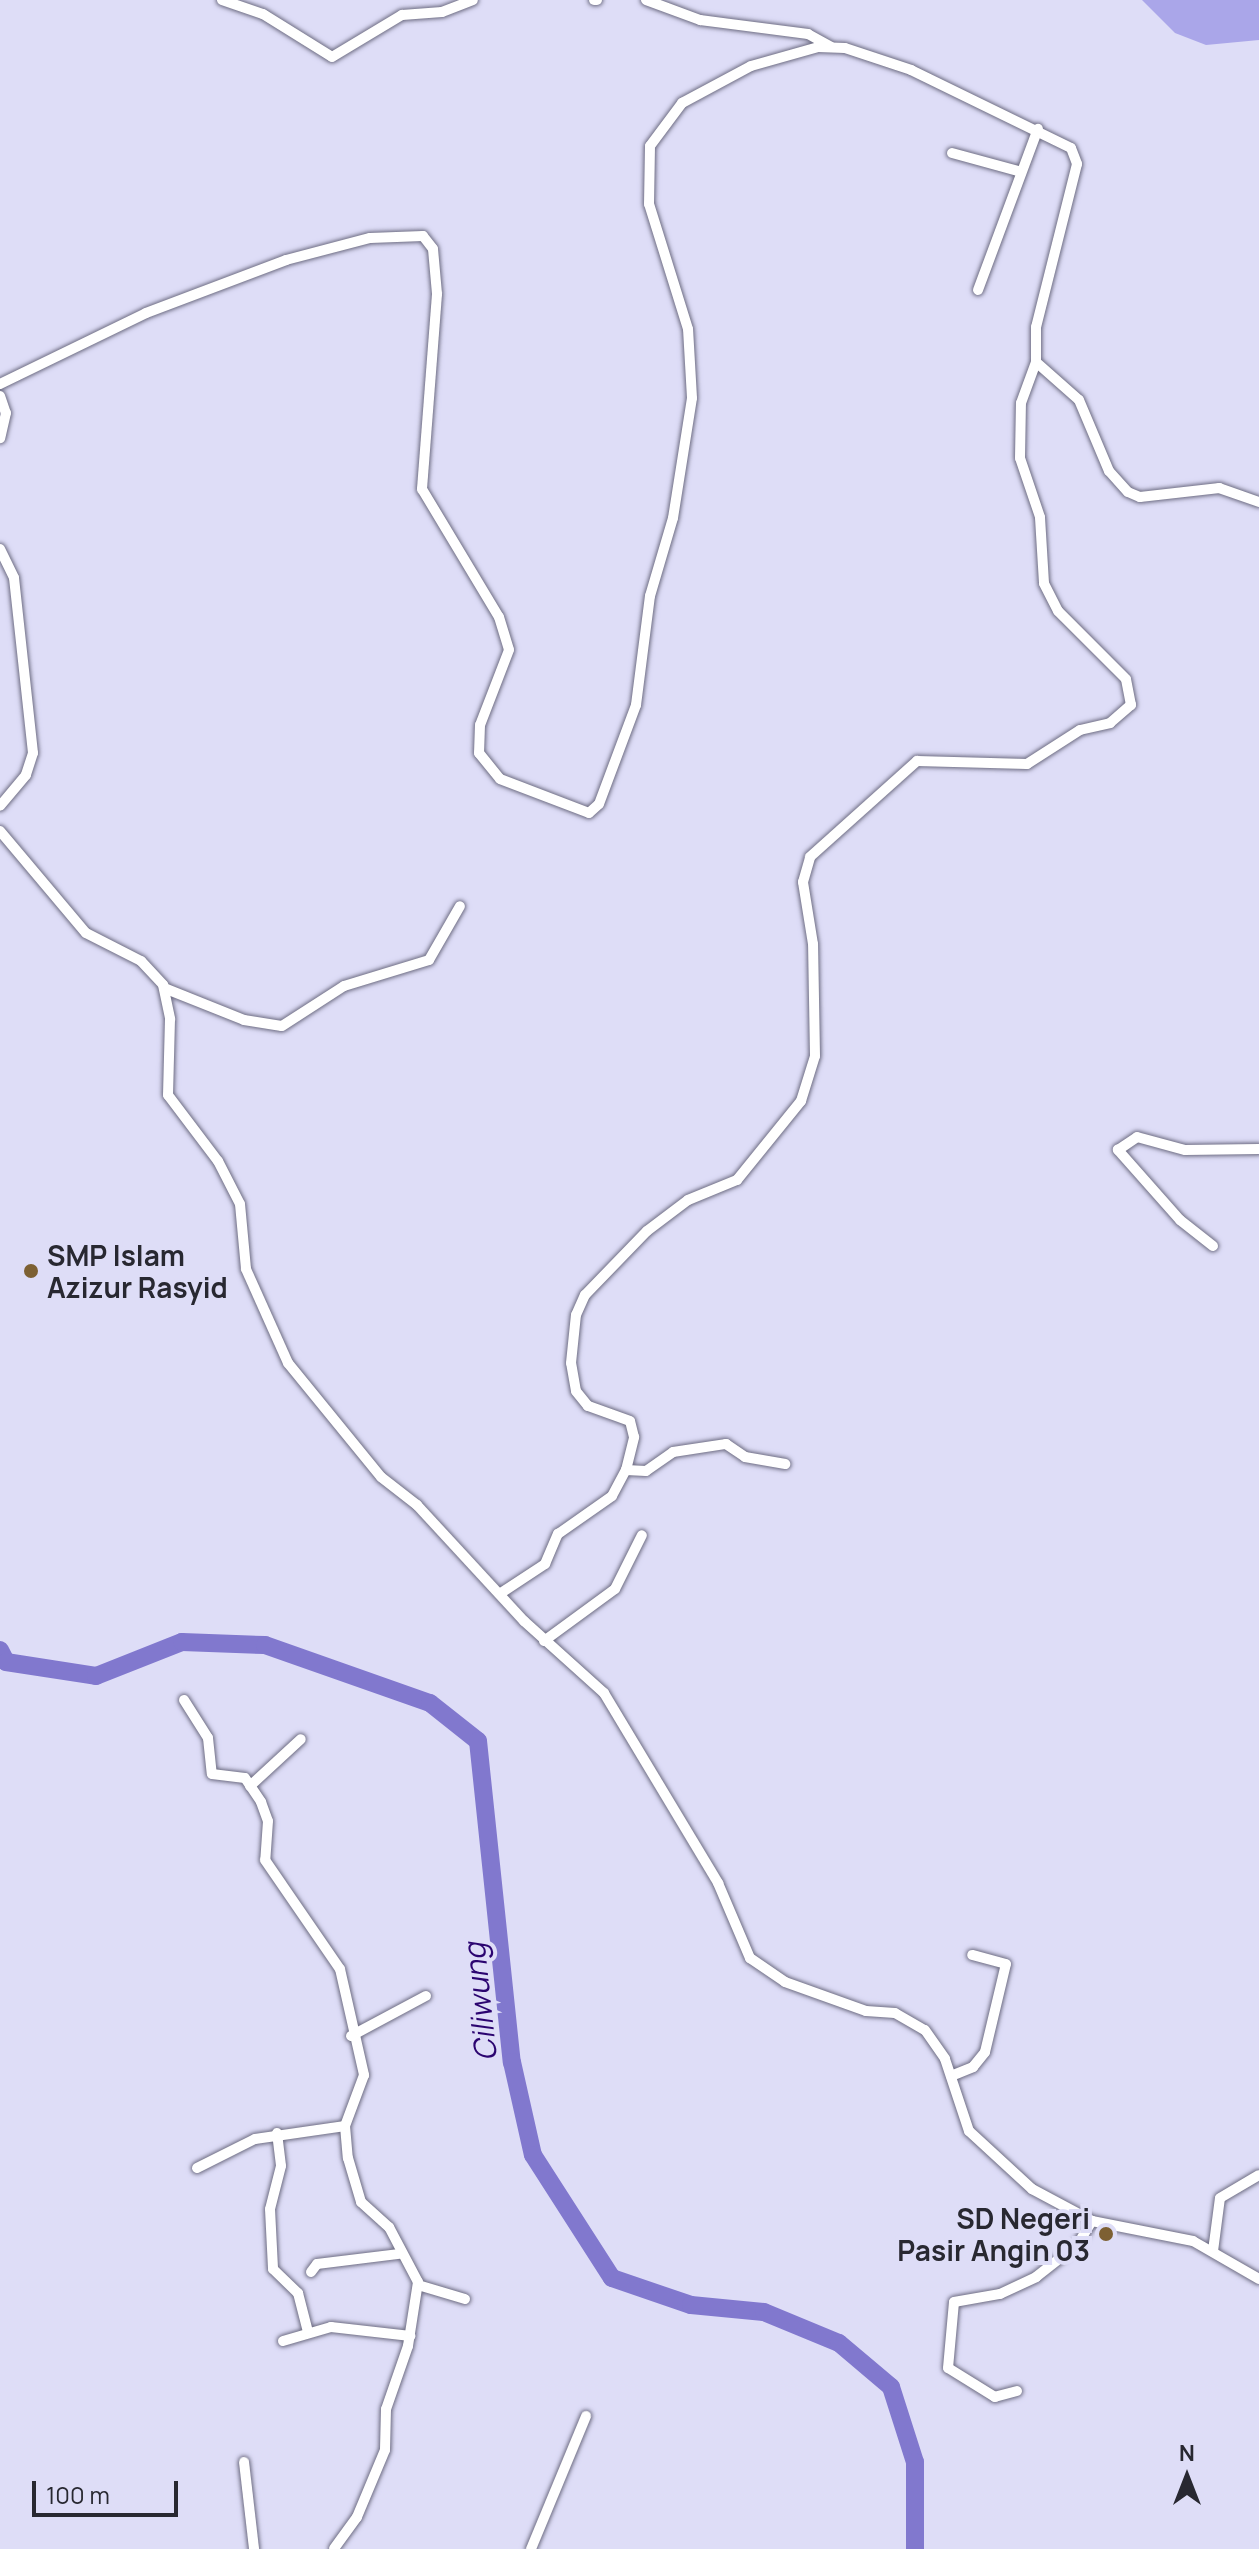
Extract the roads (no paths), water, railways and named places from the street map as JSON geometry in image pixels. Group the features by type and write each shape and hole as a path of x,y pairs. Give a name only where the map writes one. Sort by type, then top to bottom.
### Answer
{"street":[{"path":"222,0 263,14 332,57 402,15 442,12 473,0"},
{"path":"501,1593 545,1564 558,1534 612,1496 626,1470 634,1437 630,1421 588,1406 576,1391 571,1363 576,1315 585,1295 647,1231 688,1200 737,1180 801,1101 815,1060 813,944 803,882 810,857 917,761 1027,764 1080,730 1110,723 1131,705 1126,679 1058,611 1044,583 1041,522 1020,458 1021,403 1036,362 1036,327 1077,164 1062,139 911,70 808,34 700,20 646,0"},
{"path":"0,384 146,313 286,260 370,238 423,236 433,249 437,294 422,489 499,617 509,650 480,725 479,753 500,779 589,813 599,804 636,705 650,596 673,518 692,398 688,329 649,204 650,146 682,103 751,66 818,47 845,48"},
{"path":"978,290 1018,171 1038,129"},
{"path":"952,153 1018,171"},
{"path":"1036,362 1079,400 1109,471 1128,492 1140,497 1219,488 1259,502"},
{"path":"0,396 6,413 0,438"},
{"path":"0,549 14,578 33,753 26,775 0,806"},
{"path":"0,831 86,933 141,961 164,988 252,1022 282,1026 344,986 429,960 460,906"},
{"path":"164,988 170,1019 168,1095 218,1161 240,1204 246,1269 288,1363 357,1451 501,1593 544,1641 613,1706 714,1876 750,1958 805,1990 900,2015 936,2042 951,2076 965,2125 995,2159 1032,2189 1092,2221 1162,2231 1213,2251 1259,2279"},
{"path":"1213,1246 1180,1220 1118,1150 1137,1137 1185,1150 1259,1149"},
{"path":"626,1470 646,1471 673,1452 724,1444 745,1457 785,1464"},
{"path":"544,1641 615,1589 642,1535"},
{"path":"184,1700 208,1738 212,1774 242,1776 250,1786 268,1821 263,1856 334,1956 364,2081 345,2126 359,2199 389,2227 399,2254 418,2285 410,2336 386,2409 382,2457 357,2517 334,2549"},
{"path":"250,1786 301,1739"},
{"path":"951,2076 973,2067 985,2052 1006,1964 972,1955"},
{"path":"351,2036 426,1996"},
{"path":"197,2168 277,2133 345,2126"},
{"path":"277,2133 281,2166 270,2209 273,2269 298,2293 308,2332"},
{"path":"1213,2251 1220,2198 1259,2175"},
{"path":"1017,2391 995,2397 948,2368 954,2302 1000,2294 1036,2277 1078,2244 1092,2221"},
{"path":"311,2272 317,2264 399,2254"},
{"path":"418,2285 465,2299"},
{"path":"283,2341 308,2332 350,2327 410,2336"},
{"path":"531,2549 586,2416"},
{"path":"244,2462 254,2549"}],"waterway":[{"name":"Ciliwung","path":"0,1650 6,1662 96,1676 182,1642 265,1645 430,1703 478,1741 512,2062 533,2155 612,2278 691,2305 764,2312 839,2343 891,2387 915,2462 915,2549"}],"place":[{"name":"SMP Islam Azizur Rasyid","path":"31,1271"},
{"name":"SD Negeri Pasir Angin 03","path":"1106,2234"}]}
